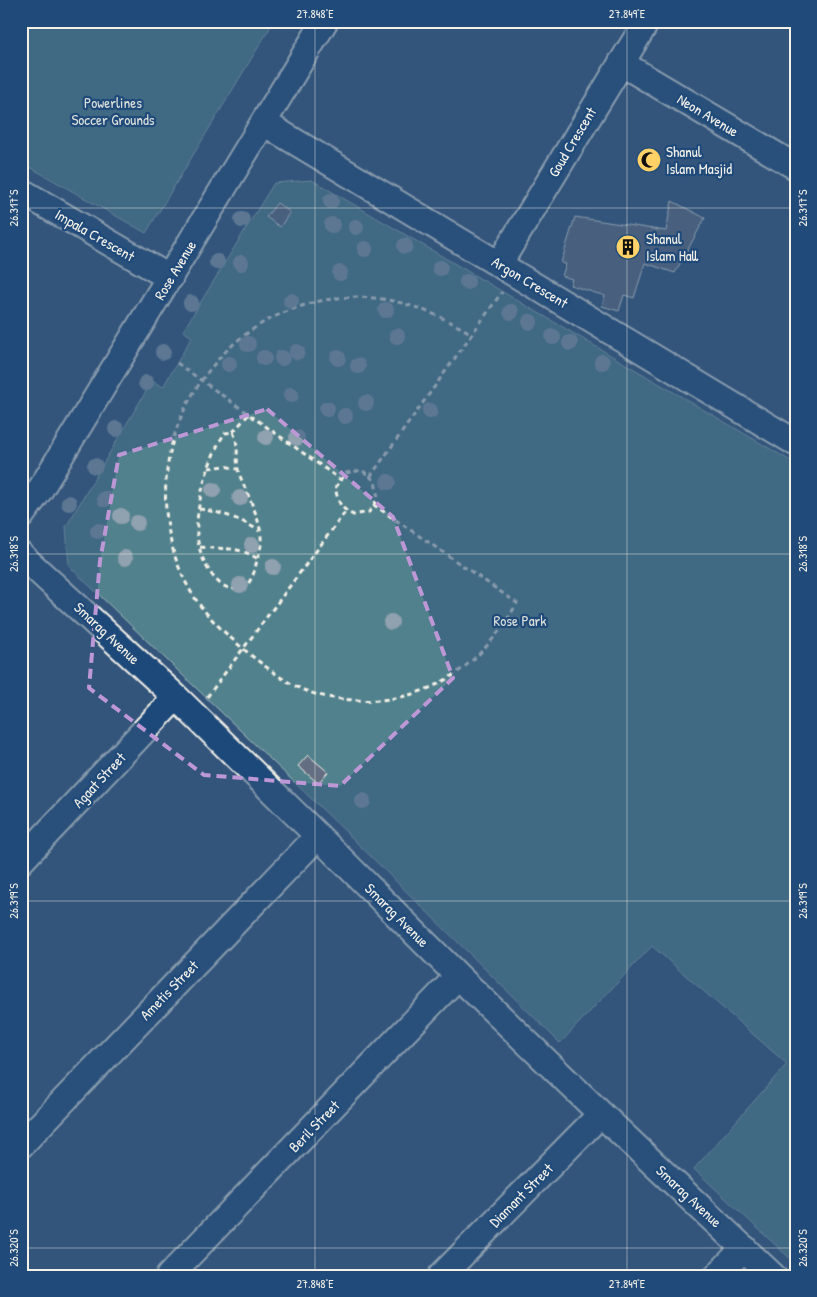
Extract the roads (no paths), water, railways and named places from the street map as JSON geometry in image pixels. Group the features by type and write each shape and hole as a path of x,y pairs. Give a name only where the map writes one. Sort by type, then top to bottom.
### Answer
{"street":[{"name":"Rose Avenue","path":"21,516 40,490 325,21"},
{"name":"Goud Crescent","path":"499,264 647,21"},
{"name":"Neon Avenue","path":"621,62 796,167"},
{"name":"Argon Crescent","path":"264,123 796,443"},
{"name":"Impala Crescent","path":"21,191 170,278"},
{"name":"Smarag Avenue","path":"21,555 185,705 458,976 773,1276"},
{"name":"Agaat Street","path":"21,861 185,705"},
{"name":"Ametis Street","path":"21,1145 318,836"},
{"name":"Beril Street","path":"169,1276 458,976"},
{"name":"Diamant Street","path":"442,1276 601,1114"},
{"path":"717,1276 744,1248"}],"place":[{"name":"Shanul Islam Masjid","path":"649,160"},
{"name":"Shanul Islam Hall","path":"628,247"}],"park label":[{"name":"Powerlines Soccer Grounds","path":"113,110"},
{"name":"Rose Park","path":"520,620"}]}
